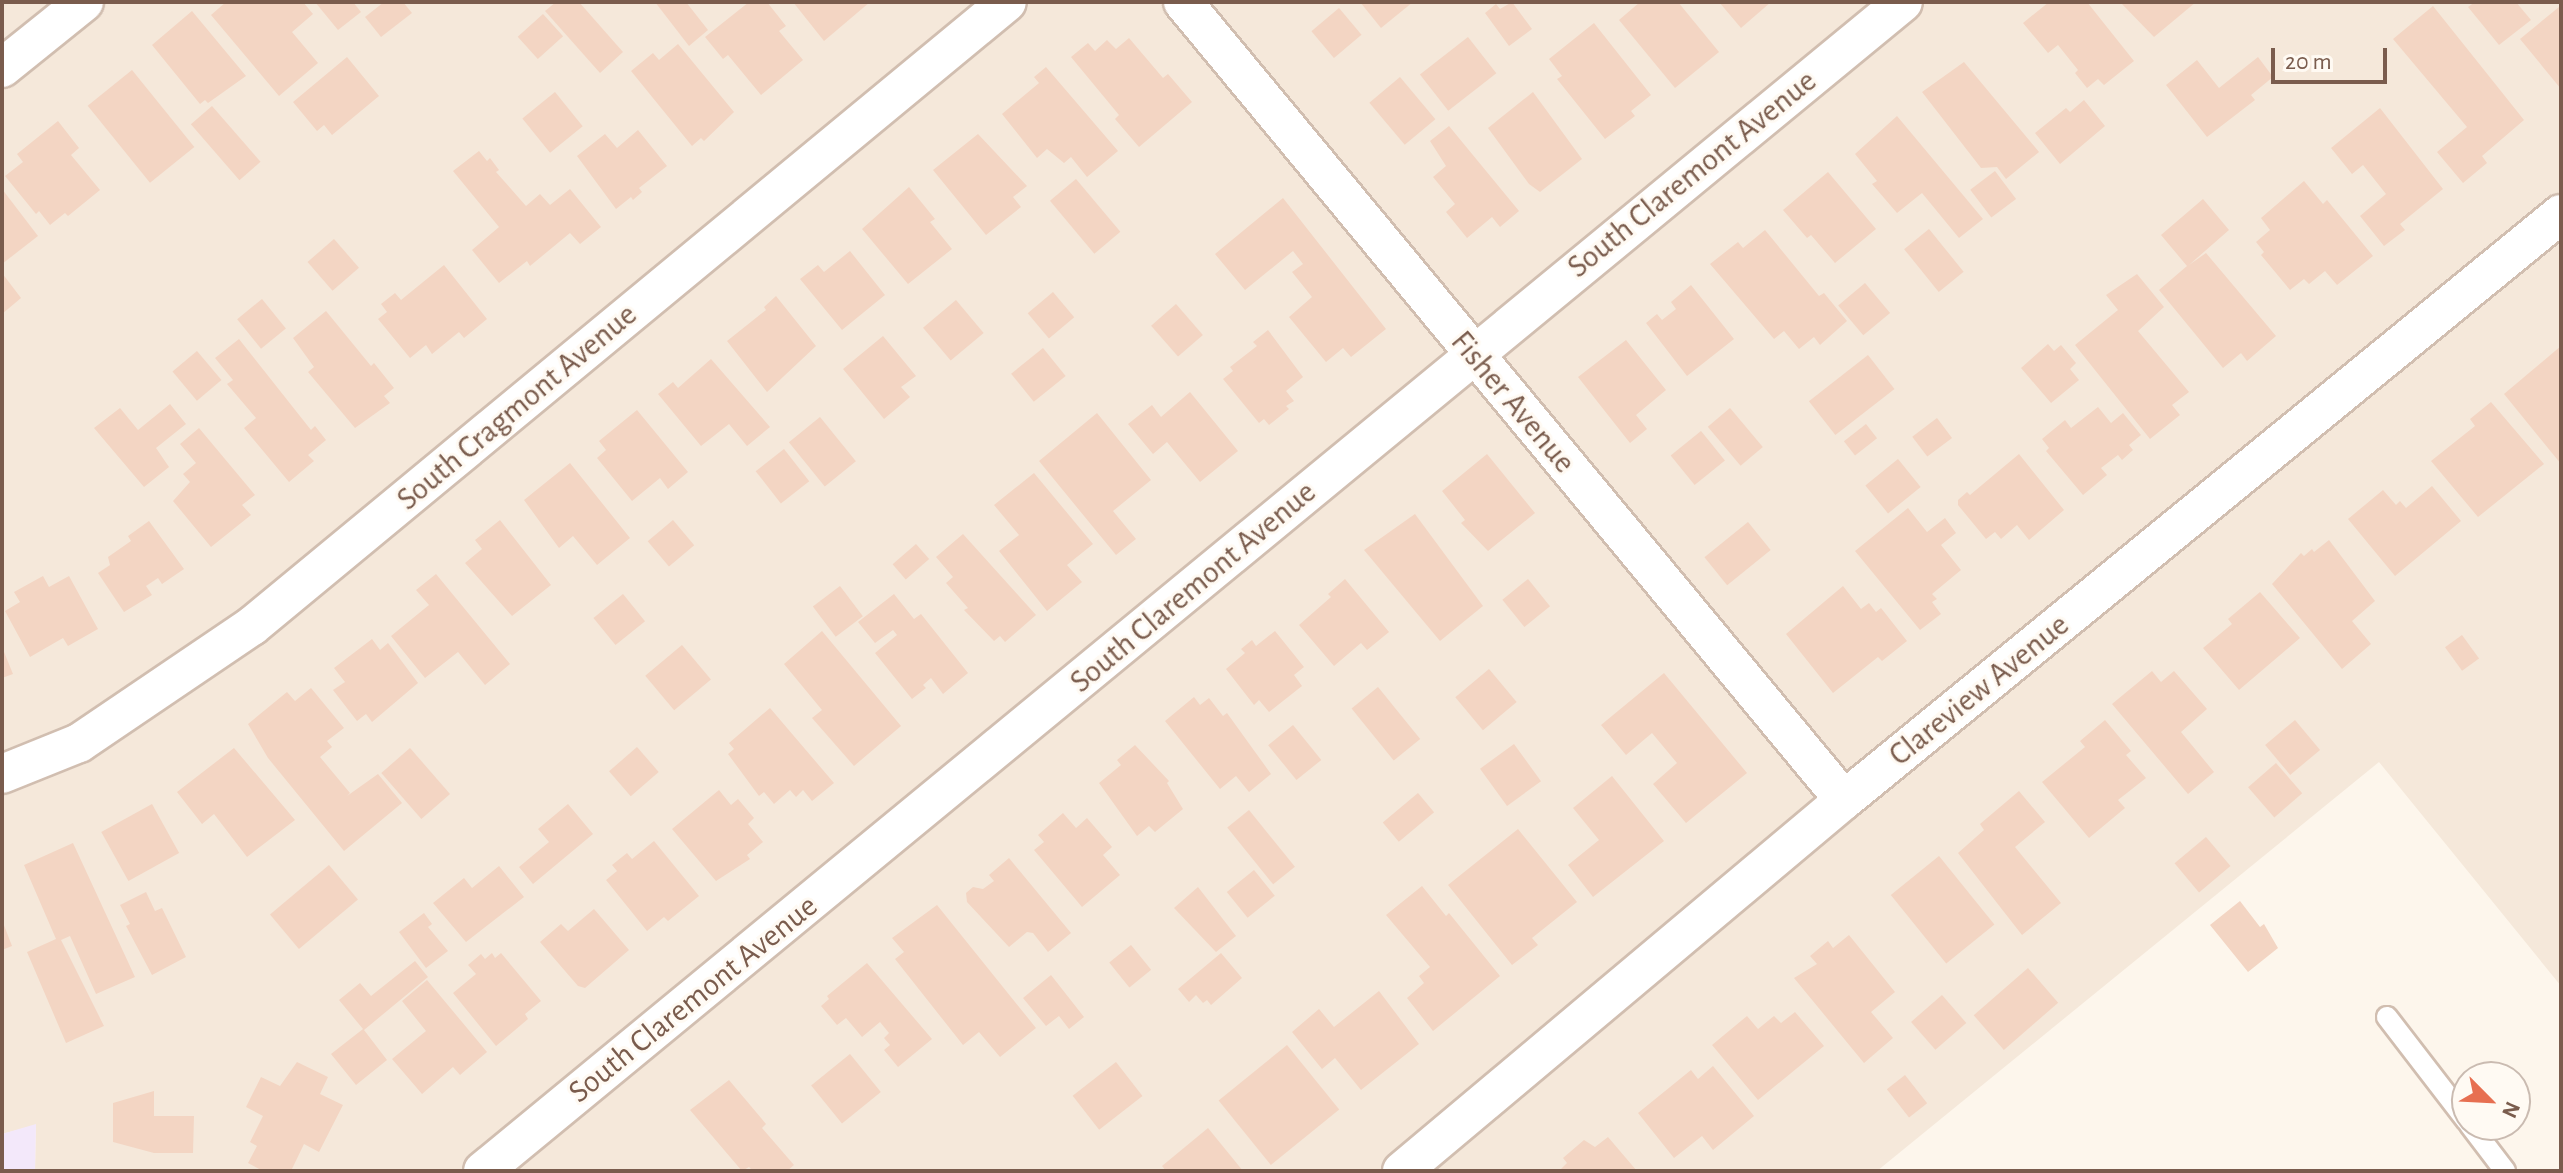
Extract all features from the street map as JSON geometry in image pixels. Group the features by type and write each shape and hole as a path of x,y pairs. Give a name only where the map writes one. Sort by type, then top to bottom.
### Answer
{"street":[{"path":"2,68 84,2"},
{"name":"South Cragmont Avenue","path":"2,774 79,743 252,626 1007,2"},
{"name":"Fisher Avenue","path":"1183,2 1844,800"},
{"name":"South Claremont Avenue","path":"483,1171 1903,2"},
{"name":"Clareview Avenue","path":"1402,1171 1844,800 2561,214"}],"lane":[{"path":"2387,1017 2451,1101"},
{"path":"2482,1141 2505,1171"}],"shaded area":[{"path":"2,2 2561,2 2561,986 2379,762 1877,1171 35,1171 36,1125 2,1134"},
{"path":"36,1124 35,1171 2,1171 2,1134"}],"building":[{"path":"226,2 303,2 313,14 292,32 318,63 279,96 211,15"},
{"path":"315,2 353,2 361,12 338,30"},
{"path":"384,2 403,2 412,13 381,37 365,17"},
{"path":"556,2 579,2 623,52 600,73 545,11"},
{"path":"655,2 686,2 708,30 689,46"},
{"path":"749,2 767,2 786,26 779,31 803,60 761,95 728,55 723,59 705,37"},
{"path":"793,2 870,2 824,41"},
{"path":"1360,2 1413,2 1381,28"},
{"path":"1512,2 1532,29 1509,46 1485,13 1496,4 1500,9"},
{"path":"1640,2 1678,2 1719,52 1675,88 1619,20"},
{"path":"1719,2 1771,2 1741,28"},
{"path":"2049,2 2087,2 2134,61 2104,85 2098,79 2087,88 2075,73 2078,70 2058,45 2048,53 2023,23"},
{"path":"2120,2 2196,2 2154,37"},
{"path":"2475,2 2516,2 2531,20 2499,45 2468,7"},
{"path":"2433,6 2524,120 2482,156 2487,163 2463,183 2437,152 2467,127 2393,39"},
{"path":"2559,7 2561,9 2561,89 2520,39"},
{"path":"1339,8 1361,35 1334,58 1311,31"},
{"path":"192,11 246,76 208,103 205,100 200,104 152,45"},
{"path":"543,14 563,36 538,59 518,37"},
{"path":"1594,23 1651,95 1631,111 1635,116 1605,139 1557,79 1562,76 1549,59"},
{"path":"1468,37 1496,73 1448,111 1420,75"},
{"path":"1129,38 1163,78 1168,74 1192,102 1139,147 1115,119 1119,115 1071,57 1088,43 1095,51 1107,40 1116,49"},
{"path":"678,44 734,112 704,141 701,138 692,146 631,71 653,53 659,60"},
{"path":"347,57 379,96 332,135 324,125 317,131 293,102"},
{"path":"2258,57 2273,77 2251,95 2255,100 2207,137 2166,85 2197,60 2219,88"},
{"path":"1964,62 2039,152 2006,179 1997,167 1981,168 1922,92"},
{"path":"1046,67 1118,151 1087,177 1071,157 1064,163 1047,149 1037,158 1002,114 1039,83 1034,77"},
{"path":"132,70 194,147 150,183 88,106"},
{"path":"1400,77 1435,119 1405,145 1369,103"},
{"path":"555,92 583,126 550,153 522,118"},
{"path":"1533,92 1582,159 1540,192 1529,184 1488,128"},
{"path":"2084,100 2105,126 2060,164 2035,133 2066,108 2070,112"},
{"path":"212,106 261,162 239,180 191,124"},
{"path":"2380,108 2443,189 2400,224 2405,230 2384,246 2360,216 2386,194 2363,165 2352,174 2331,148"},
{"path":"1897,116 1983,219 1959,238 1922,193 1897,213 1872,184 1877,181 1855,154"},
{"path":"58,121 79,148 71,155 100,190 68,216 65,213 50,225 39,211 36,214 5,176 23,162 17,154"},
{"path":"1449,126 1519,211 1500,227 1492,217 1467,238 1446,212 1455,204 1433,177 1446,166 1430,141"},
{"path":"638,130 667,166 639,188 642,192 633,200 631,197 616,209 577,156 605,134 617,148"},
{"path":"978,134 1027,186 1013,197 1021,207 986,235 933,170"},
{"path":"479,151 487,161 490,158 499,170 496,172 526,206 540,194 550,205 570,189 601,227 580,244 570,233 530,266 527,261 499,283 472,250 499,227 453,171"},
{"path":"1995,171 2016,199 1991,218 1970,190"},
{"path":"1828,172 1876,229 1835,263 1811,235 1807,238 1783,210"},
{"path":"1076,179 1120,232 1094,254 1050,201"},
{"path":"2304,181 2323,204 2327,200 2373,256 2337,285 2325,271 2309,284 2304,279 2290,290 2261,255 2264,252 2256,242 2270,230 2261,218"},
{"path":"909,187 935,219 930,222 952,249 908,284 862,229"},
{"path":"2,189 38,236 2,264"},
{"path":"1283,198 1386,329 1351,357 1343,348 1326,362 1289,317 1312,297 1292,272 1303,264 1293,251 1245,290 1215,254"},
{"path":"2203,199 2229,230 2189,265 2206,253 2276,336 2247,361 2241,353 2223,368 2159,290 2187,266 2161,235"},
{"path":"1929,229 1964,272 1939,292 1904,249"},
{"path":"1765,230 1819,296 1824,293 1847,321 1820,345 1814,337 1799,349 1784,331 1774,339 1710,264 1738,242 1743,248"},
{"path":"334,239 359,268 333,291 308,262"},
{"path":"850,251 885,295 842,330 800,279 818,265 824,272"},
{"path":"444,265 487,319 464,338 459,332 432,354 426,345 410,358 378,319 387,312 381,304 395,293 401,300"},
{"path":"2,273 21,298 2,314"},
{"path":"2137,274 2164,307 2138,331 2189,392 2172,405 2180,415 2150,439 2075,345 2118,310 2106,295"},
{"path":"1865,283 1890,313 1863,335 1838,305"},
{"path":"1691,285 1734,339 1687,376 1646,323 1657,314 1662,320 1676,309 1671,302"},
{"path":"1053,292 1074,317 1049,338 1028,313"},
{"path":"776,296 816,346 767,392 727,341 766,310 764,307"},
{"path":"262,299 286,329 261,349 237,319"},
{"path":"956,300 984,333 951,361 923,328"},
{"path":"1176,304 1203,335 1178,357 1151,326"},
{"path":"326,311 371,366 374,363 394,388 384,396 390,403 355,428 308,372 314,367 293,338"},
{"path":"1268,330 1303,377 1286,391 1294,401 1286,406 1289,409 1269,425 1264,419 1259,423 1223,379 1233,371 1230,367 1257,346 1253,342"},
{"path":"883,336 916,376 901,387 910,397 884,419 843,369"},
{"path":"239,339 311,430 315,426 326,440 308,455 314,461 289,482 244,428 256,418 227,384 233,380 215,358"},
{"path":"1626,340 1666,390 1636,415 1647,429 1630,443 1578,377"},
{"path":"2048,344 2054,351 2061,345 2076,363 2070,369 2079,380 2051,403 2021,368"},
{"path":"2561,346 2561,464 2504,394"},
{"path":"1043,348 1066,376 1034,402 1011,374"},
{"path":"197,351 221,380 197,401 172,372"},
{"path":"1868,355 1894,389 1835,435 1809,401"},
{"path":"711,359 770,427 747,446 729,424 701,446 658,394 673,382 678,388"},
{"path":"1190,392 1238,451 1200,482 1167,442 1153,454 1128,424 1152,405 1161,417"},
{"path":"2491,402 2544,464 2478,517 2431,461 2475,426 2470,419"},
{"path":"170,404 186,424 156,448 169,467 144,487 94,428 120,408 138,430"},
{"path":"2098,407 2111,423 2123,413 2141,435 2129,445 2133,450 2122,460 2118,455 2101,468 2107,475 2083,495 2046,451 2049,448 2042,439 2065,420 2071,428"},
{"path":"1730,408 1763,447 1741,466 1708,427"},
{"path":"637,410 688,472 668,489 660,478 632,501 597,458 606,450 599,441"},
{"path":"1097,413 1151,480 1113,511 1136,539 1116,555 1039,461"},
{"path":"820,417 856,461 825,486 789,442"},
{"path":"1937,418 1952,438 1927,457 1912,437"},
{"path":"1866,424 1877,438 1855,455 1844,441"},
{"path":"199,428 255,495 242,505 251,515 211,547 173,501 190,482 183,474 196,463 180,444"},
{"path":"1701,431 1725,461 1695,485 1671,456"},
{"path":"784,449 809,481 781,503 756,471"},
{"path":"1487,454 1535,513 1488,551 1461,523 1465,520 1442,491"},
{"path":"2019,454 2064,510 2029,540 2017,525 2001,539 1995,532 1986,539 1958,505 1958,500 1967,492 1970,495"},
{"path":"1898,459 1921,487 1888,513 1865,485"},
{"path":"570,463 630,538 597,565 573,536 559,548 524,500"},
{"path":"1034,473 1093,544 1067,565 1082,582 1047,611 999,551 1019,535 994,505"},
{"path":"2432,486 2461,521 2395,576 2348,519 2383,490 2396,505 2400,501 2406,508"},
{"path":"1908,508 1927,532 1945,518 1956,533 1941,545 1961,570 1932,594 1937,599 1932,602 1941,614 1920,630 1855,551"},
{"path":"1415,514 1483,606 1440,641 1364,550"},
{"path":"500,520 551,585 512,616 465,563 482,549 475,540"},
{"path":"673,520 694,545 669,566 648,541"},
{"path":"149,521 184,569 162,584 158,578 146,586 152,595 124,612 98,573 110,565 108,557 131,541 128,536"},
{"path":"1748,522 1771,550 1727,585 1704,557"},
{"path":"963,534 1036,615 1005,642 1000,636 994,641 964,610 968,608 946,583 953,577 936,557"},
{"path":"2329,540 2375,601 2352,621 2371,644 2342,669 2272,584 2301,553 2304,556 2312,549 2314,552"},
{"path":"916,544 929,559 906,579 893,564"},
{"path":"436,574 510,664 485,685 458,652 425,678 391,636 429,605 416,590"},
{"path":"43,576 49,587 69,576 98,629 68,646 63,638 30,657 5,611 20,602 14,592"},
{"path":"1345,579 1389,632 1367,650 1361,643 1334,666 1299,625 1331,597 1328,594"},
{"path":"1528,579 1550,606 1524,627 1502,600"},
{"path":"840,586 863,616 836,637 813,606"},
{"path":"1843,586 1861,609 1869,603 1876,612 1881,608 1907,641 1882,661 1878,657 1833,693 1786,634"},
{"path":"2260,592 2300,638 2239,690 2203,648 2232,624 2228,619"},
{"path":"623,594 645,621 615,645 593,618"},
{"path":"894,594 914,619 921,614 968,673 943,694 931,678 923,685 926,688 912,699 875,653 897,635 893,630 875,643 858,622"},
{"path":"822,631 901,726 854,766 812,718 822,710 784,664"},
{"path":"1275,631 1304,667 1294,675 1302,686 1269,712 1259,700 1254,705 1226,669 1245,653 1241,649 1252,640 1256,646"},
{"path":"2462,635 2479,658 2462,671 2445,647"},
{"path":"372,639 380,650 388,643 418,683 372,722 366,714 357,721 333,690 345,682 334,668"},
{"path":"682,645 711,679 674,710 645,676"},
{"path":"2,647 13,674 2,678"},
{"path":"1489,669 1517,702 1483,730 1455,697"},
{"path":"2152,671 2161,682 2174,671 2207,709 2181,732 2214,772 2188,794 2112,704"},
{"path":"1664,673 1747,773 1686,823 1653,784 1677,763 1652,733 1626,755 1601,725"},
{"path":"1378,687 1420,739 1394,760 1352,708"},
{"path":"311,688 344,728 327,741 332,747 320,757 350,793 347,796 378,774 402,803 344,851 268,758 248,724 287,692 295,701"},
{"path":"1194,697 1200,705 1209,698 1223,716 1227,713 1271,774 1249,792 1236,776 1220,789 1165,721"},
{"path":"770,708 834,783 812,801 803,790 796,797 790,790 774,804 764,792 759,796 728,754 734,749 729,743"},
{"path":"2105,720 2131,751 2126,755 2146,778 2118,800 2125,808 2089,838 2042,782 2085,747 2080,741"},
{"path":"2295,720 2320,750 2290,775 2265,745"},
{"path":"1293,725 1321,760 1296,780 1268,745"},
{"path":"1514,744 1541,781 1507,806 1480,769"},
{"path":"1135,745 1169,781 1167,783 1183,809 1155,832 1149,826 1137,836 1099,783 1121,765 1117,760"},
{"path":"637,747 659,772 631,796 609,771"},
{"path":"234,748 295,820 247,857 214,814 202,824 177,792"},
{"path":"410,748 450,794 421,819 381,773"},
{"path":"2276,763 2302,793 2274,817 2248,787"},
{"path":"1612,776 1664,841 1593,897 1568,865 1599,840 1573,808"},
{"path":"719,790 731,805 738,799 754,818 748,824 763,842 747,855 750,859 716,881 672,829"},
{"path":"2019,791 2045,822 2015,847 2061,903 2022,935 1958,853 1984,830 1980,824"},
{"path":"1418,793 1434,812 1399,842 1383,823"},
{"path":"152,804 179,853 128,881 101,832"},
{"path":"568,804 593,834 533,884 519,867 549,842 538,829"},
{"path":"1249,810 1295,867 1273,884 1227,828"},
{"path":"1063,813 1076,828 1087,818 1112,847 1103,855 1120,875 1082,907 1034,850 1044,842 1038,835"},
{"path":"1518,829 1577,902 1532,938 1538,945 1512,965 1448,885"},
{"path":"2206,837 2230,866 2199,892 2175,863"},
{"path":"654,841 699,896 668,921 664,917 647,931 606,880 617,871 612,865 627,853 632,859"},
{"path":"73,843 135,977 96,994 70,936 61,940 104,1026 66,1043 27,952 56,939 24,865"},
{"path":"1939,856 1994,924 1946,963 1891,895"},
{"path":"1009,858 1071,933 1048,952 1033,933 1027,932 1009,947 967,902 966,893 973,887 983,889 994,881 989,875"},
{"path":"329,865 358,899 299,949 270,914"},
{"path":"499,866 524,897 466,942 433,903 464,878 472,888"},
{"path":"1254,870 1275,896 1248,918 1227,892"},
{"path":"1422,886 1446,916 1449,913 1500,976 1433,1031 1407,998 1424,983 1419,976 1430,967 1386,915"},
{"path":"1198,887 1236,936 1216,952 1174,908"},
{"path":"146,892 155,911 162,908 186,957 152,975 126,926 130,924 120,905"},
{"path":"2240,901 2260,927 2264,924 2278,948 2248,972 2210,925"},
{"path":"937,905 1036,1028 1000,1057 979,1032 963,1045 895,959 904,952 892,938"},
{"path":"594,909 629,950 585,988 578,986 540,942 561,924 568,931"},
{"path":"424,913 432,924 428,927 448,951 426,968 399,932"},
{"path":"2,920 12,946 2,950"},
{"path":"1849,935 1895,992 1871,1012 1893,1038 1864,1063 1794,978 1817,964 1810,956 1828,941 1833,948"},
{"path":"1131,945 1151,970 1129,987 1109,963"},
{"path":"492,953 495,958 501,953 541,1001 525,1014 528,1019 496,1046 453,993 476,974 468,965 481,954 485,959"},
{"path":"1221,953 1242,978 1211,1005 1207,1000 1203,1003 1196,995 1189,1002 1178,989"},
{"path":"415,961 428,977 364,1030 387,1060 356,1085 331,1054 363,1029 339,1000 360,983 371,996"},
{"path":"867,963 932,1039 898,1067 884,1050 890,1045 884,1038 889,1033 880,1022 862,1037 846,1018 837,1025 821,1006 829,999 827,996"},
{"path":"2028,968 2058,1003 2004,1050 1974,1015"},
{"path":"1051,975 1084,1017 1069,1029 1059,1016 1046,1026 1023,998"},
{"path":"427,980 487,1052 460,1075 453,1067 422,1094 392,1059 426,1031 402,1001"},
{"path":"1379,991 1419,1044 1361,1090 1335,1058 1322,1069 1292,1032 1319,1009 1334,1027"},
{"path":"1942,995 1966,1023 1935,1050 1911,1022"},
{"path":"1795,1012 1824,1046 1758,1100 1712,1045 1747,1016 1758,1029 1774,1016 1781,1023"},
{"path":"1287,1045 1339,1110 1271,1165 1219,1100"},
{"path":"850,1054 881,1092 842,1124 811,1085"},
{"path":"297,1062 328,1077 320,1094 343,1105 319,1152 304,1144 291,1171 263,1171 248,1163 257,1146 250,1142 263,1116 246,1107 261,1077 280,1086"},
{"path":"1116,1062 1142,1096 1099,1130 1073,1096"},
{"path":"1713,1066 1754,1116 1713,1150 1702,1136 1674,1158 1638,1113 1691,1070 1698,1079"},
{"path":"1905,1075 1927,1103 1909,1118 1887,1089"},
{"path":"729,1080 766,1124 762,1128 794,1165 787,1171 753,1171 749,1167 742,1171 690,1110"},
{"path":"154,1091 154,1116 194,1116 193,1153 154,1153 113,1142 113,1103"},
{"path":"1208,1128 1243,1171 1166,1171 1162,1166"},
{"path":"1608,1137 1637,1171 1559,1171 1567,1163 1563,1158 1584,1140 1595,1147"}]}
